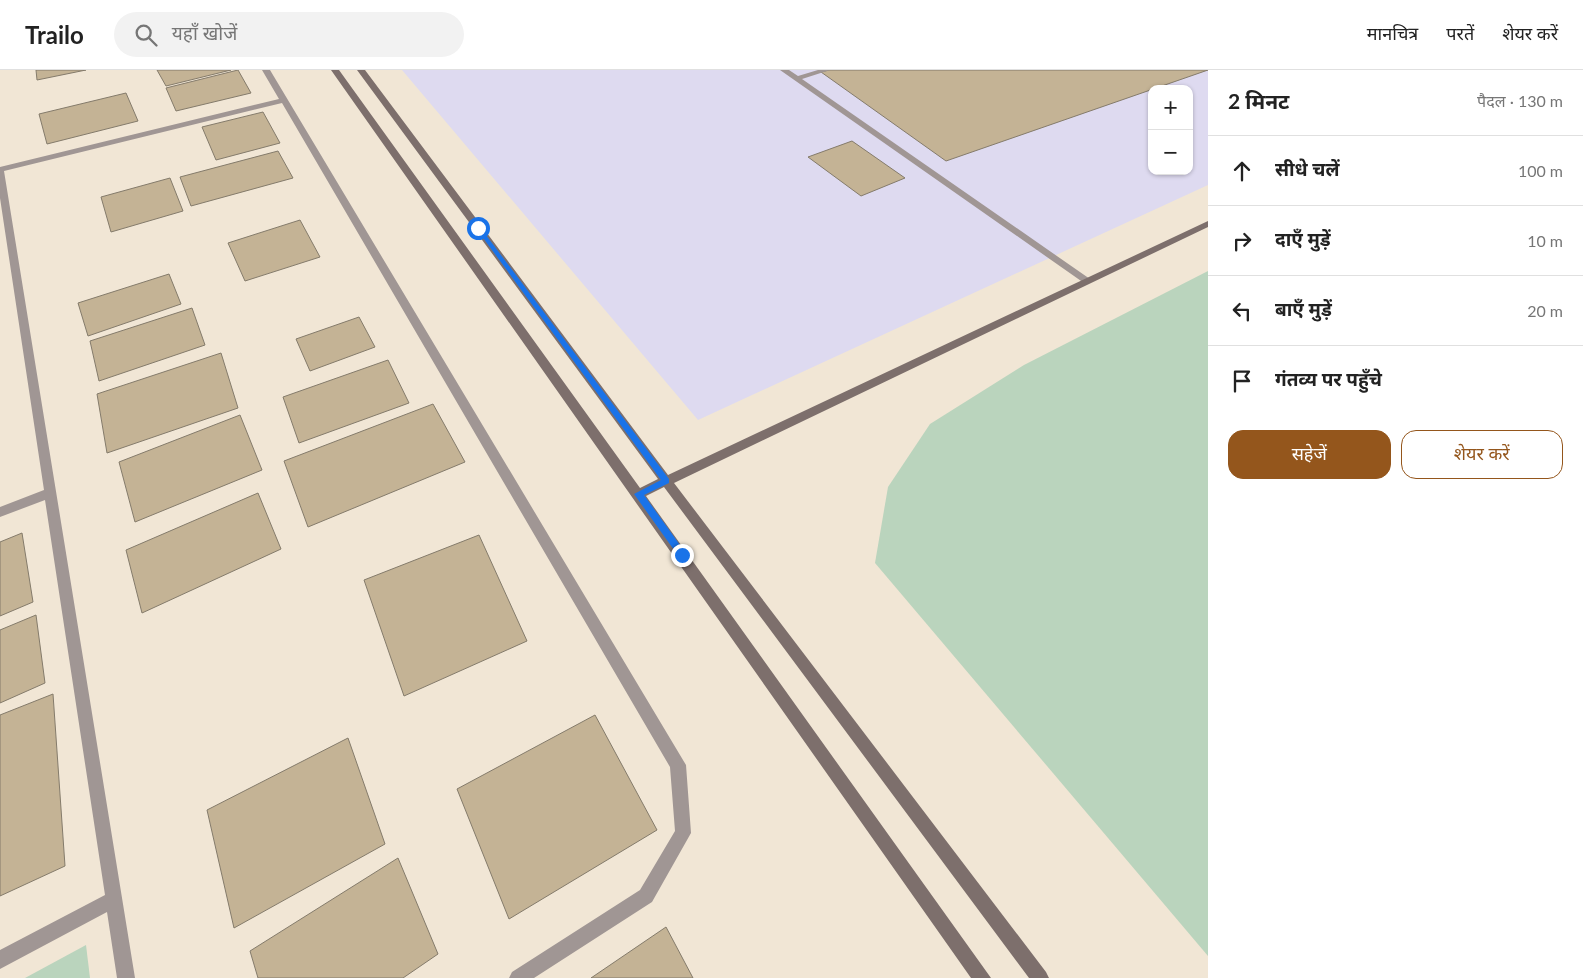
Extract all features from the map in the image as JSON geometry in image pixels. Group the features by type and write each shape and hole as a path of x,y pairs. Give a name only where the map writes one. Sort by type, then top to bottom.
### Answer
{"main road":[{"path":"335,70 982,978"},
{"path":"361,70 666,481 1040,978"},
{"path":"638,494 1208,224"}],"street":[{"path":"266,70 678,765 683,833 646,896 518,978"},
{"path":"784,70 1087,281"},
{"path":"796,79 826,70"},
{"path":"126,978 0,170 283,100"},
{"path":"0,512 50,493"},
{"path":"0,960 114,899"}],"shaded area":[{"path":"402,70 1208,70 1208,185 698,420"}],"green space":[{"path":"1208,271 1208,956 875,563 888,487 930,424 1024,365"},
{"path":"86,945 90,978 25,978"}],"building":[{"path":"36,70 86,70 37,80"},
{"path":"157,70 231,70 166,86"},
{"path":"238,70 251,93 176,111 166,88"},
{"path":"829,70 1208,70 1165,85 1148,85 1148,91 946,161 821,72"},
{"path":"126,93 138,121 47,144 39,114"},
{"path":"263,112 280,143 216,160 202,127"},
{"path":"852,141 905,178 861,196 808,157"},
{"path":"278,151 293,178 191,206 180,177"},
{"path":"170,178 183,211 111,232 101,197"},
{"path":"300,220 320,257 245,281 228,243"},
{"path":"169,274 181,304 88,336 78,303"},
{"path":"192,308 205,345 99,381 90,341"},
{"path":"359,317 375,347 310,371 296,339"},
{"path":"221,353 238,408 107,453 97,394"},
{"path":"388,360 409,403 299,443 283,397"},
{"path":"433,404 465,462 308,527 284,461"},
{"path":"240,415 262,470 135,522 119,462"},
{"path":"258,493 281,549 142,613 126,550"},
{"path":"22,533 33,602 0,616 0,542"},
{"path":"479,535 527,641 404,696 364,580"},
{"path":"36,615 45,683 0,703 0,630"},
{"path":"53,694 65,866 0,896 0,715"},
{"path":"595,715 657,830 509,919 457,789"},
{"path":"348,738 385,844 234,928 207,810"},
{"path":"398,858 438,954 403,978 258,978 250,951"},
{"path":"666,927 693,978 591,978"}],"route":[{"path":"478,228 666,481 638,494 682,555"}]}
